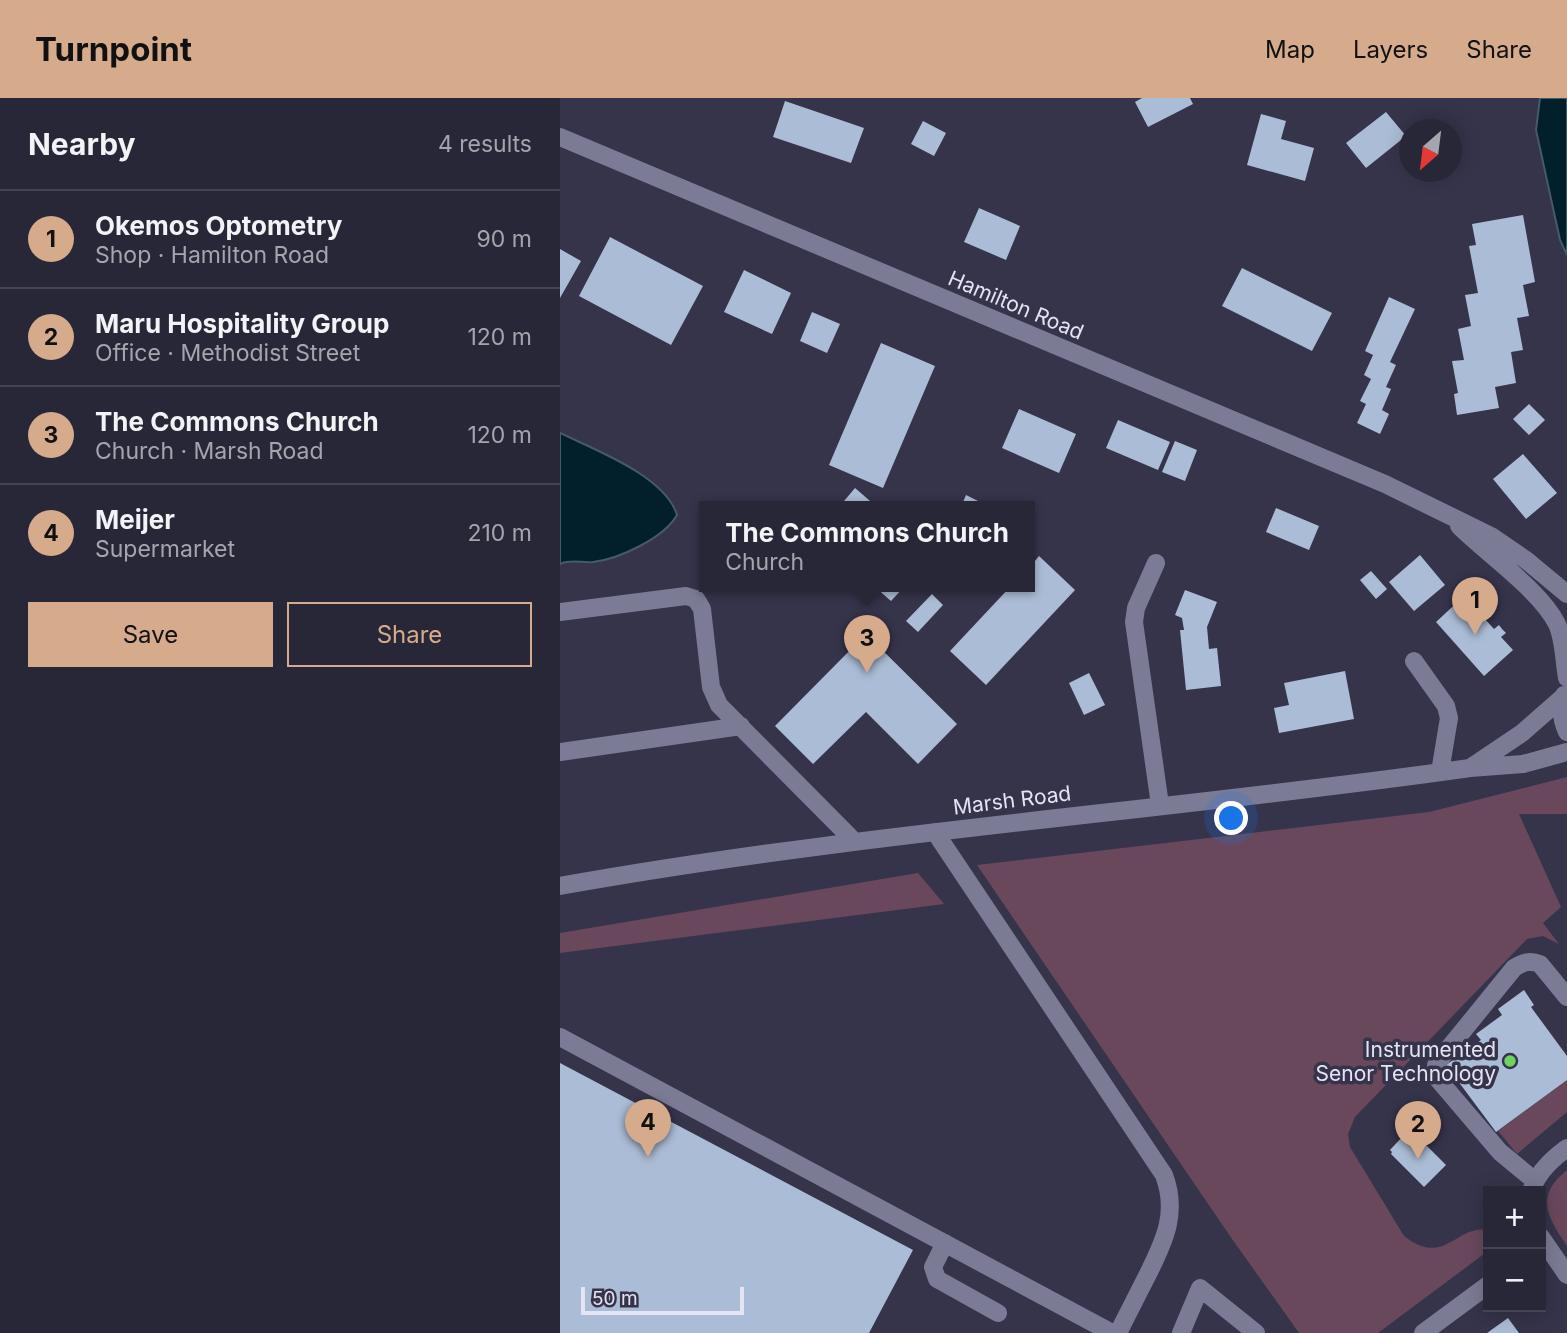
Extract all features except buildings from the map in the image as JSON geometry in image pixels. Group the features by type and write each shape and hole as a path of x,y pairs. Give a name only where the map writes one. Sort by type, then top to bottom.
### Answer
{"street":[{"name":"Hamilton Road","path":"560,136 1385,484 1491,536 1509,547 1567,594"},
{"name":"Hamilton Road","path":"1452,519 1482,549 1516,576 1557,624 1567,678"},
{"path":"1156,563 1136,608 1134,622 1160,805"},
{"path":"560,612 686,596 696,599 702,609 713,693 719,705 855,842"},
{"path":"1414,661 1447,706 1450,718 1440,772"},
{"path":"1565,693 1562,718 1567,732"},
{"name":"Marsh Road","path":"1470,768 1522,733 1565,693"},
{"path":"560,752 741,726"},
{"name":"Marsh Road","path":"560,886 668,867 855,842 1470,768 1523,764 1567,752"},
{"path":"935,832 1157,1163 1169,1186 1171,1210 1167,1232 1118,1333"},
{"path":"1567,997 1539,964 1527,961 1521,964 1514,968 1440,1059 1435,1071 1436,1077 1533,1186 1549,1162 1567,1148"},
{"path":"560,1037 1112,1333"},
{"path":"945,1243 933,1267 937,1279 998,1312"},
{"path":"1546,1247 1567,1275"},
{"path":"1181,1333 1200,1288 1256,1333"},
{"path":"1423,1333 1483,1289"}],"shaded area":[{"path":"1567,777 1567,814 1519,814 1561,907 1543,923 1559,944 1543,936 1527,939 1355,1117 1348,1134 1350,1147 1404,1236 1418,1245 1430,1248 1440,1247 1467,1233 1483,1230 1483,1255 1378,1333 1299,1333 977,865 1429,812"},
{"path":"918,873 944,904 560,953 560,933"},
{"path":"1567,1080 1567,1112 1517,1154 1498,1131"},
{"path":"1567,1170 1567,1246 1550,1217 1547,1198 1550,1189"}],"water":[{"path":"1540,98 1567,98 1567,255 1560,240 1536,130"},
{"path":"560,433 627,466 659,488 677,515 671,524 652,539 615,557 593,562 572,561 560,564"}],"place":[{"name":"Okemos Optometry","path":"1475,635"},
{"name":"The Commons Church","path":"867,673"},
{"name":"Instrumented Senor Technology","path":"1510,1061"},
{"name":"Meijer","path":"648,1157"},
{"name":"Maru Hospitality Group","path":"1418,1159"}]}
